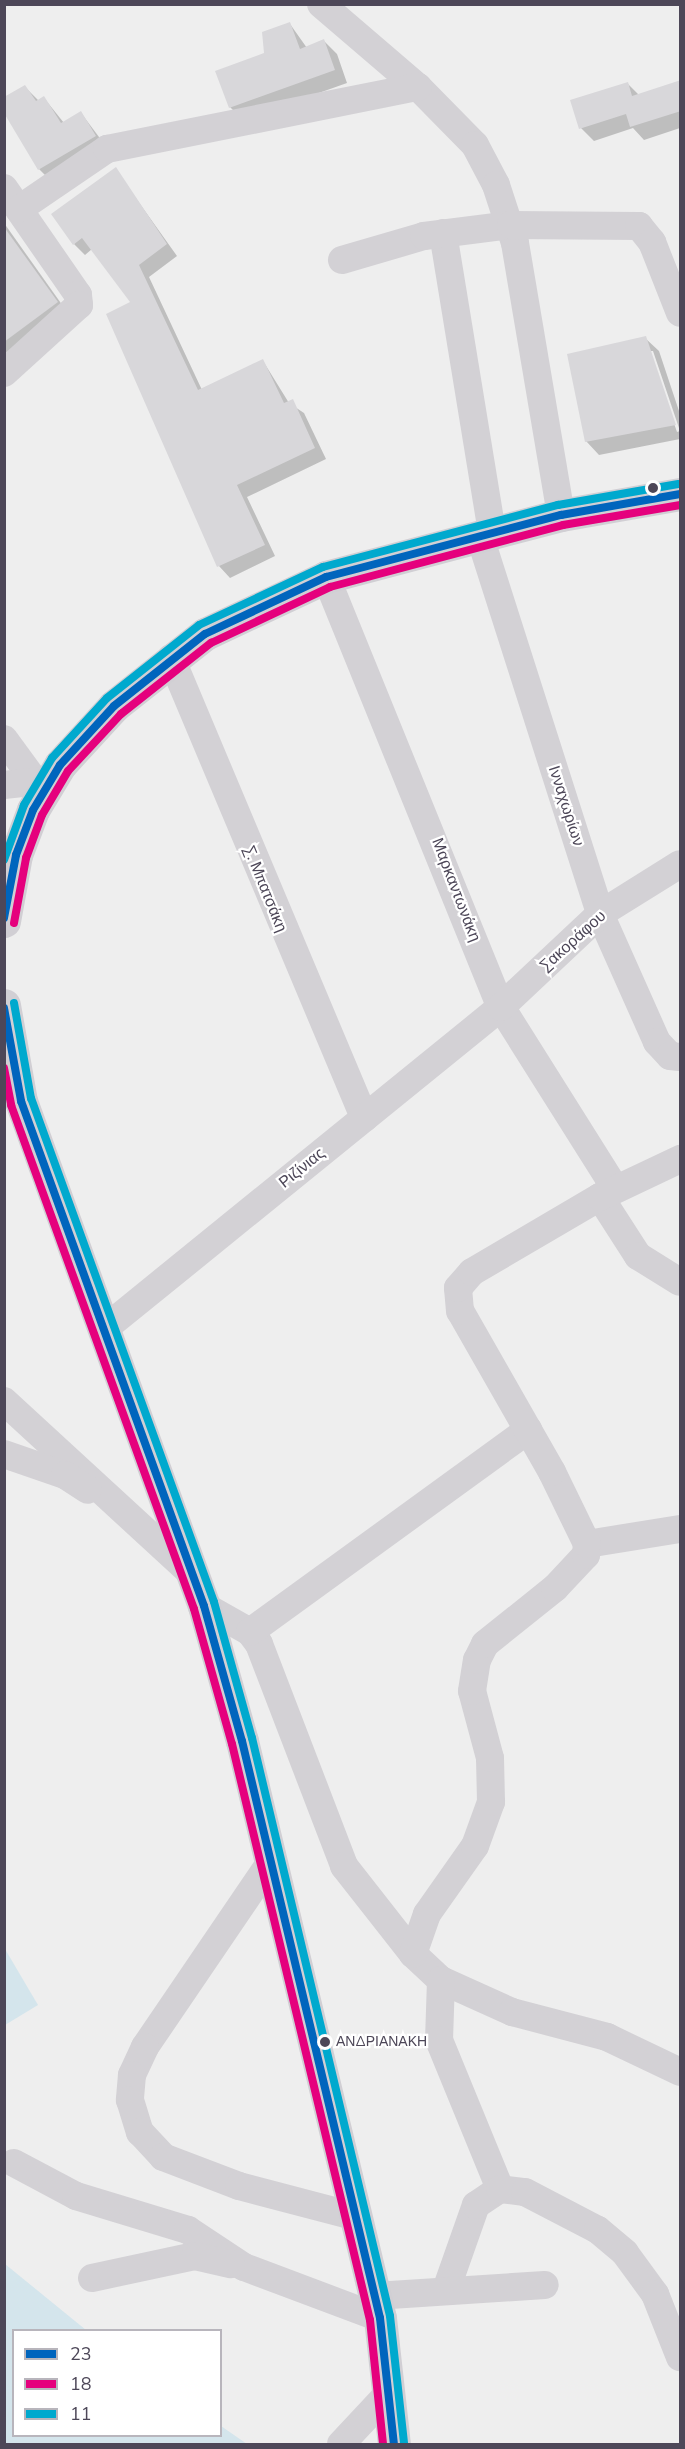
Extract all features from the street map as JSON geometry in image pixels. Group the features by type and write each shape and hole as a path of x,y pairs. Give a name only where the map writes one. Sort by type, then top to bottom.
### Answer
{"main road":[{"path":"4,921 10,851 42,780 99,721 171,658 233,618 326,577 561,515 681,494"},
{"path":"4,1005 21,1101 204,1606 272,1860 357,2217 377,2307 394,2445"}],"street":[{"path":"328,7 418,87 475,145 511,225 561,515"},
{"path":"4,373 78,305 78,295 12,198 107,149 418,87"},
{"path":"342,260 443,234 511,225 639,226 652,242 681,313"},
{"name":"Ινναχωρίων","path":"443,234 486,535 600,914 657,1042 670,1056 681,1057"},
{"name":"Μαρκαντωνάκη","path":"326,577 501,1007 608,1193 638,1256 681,1282"},
{"name":"Σ. Μπατσάκη","path":"171,658 363,1118"},
{"path":"4,739 42,780"},
{"path":"4,785 42,780"},
{"name":"Σακοράφου","path":"501,1007 600,914 681,864"},
{"name":"Ριζίνιας","path":"103,1330 501,1007"},
{"path":"413,1954 427,1914 475,1846 491,1802 490,1758 472,1690 477,1659 507,1623 581,1565 587,1544 528,1430 460,1311 458,1288 472,1272 608,1193 681,1159"},
{"path":"4,1401 193,1575"},
{"path":"250,1632 528,1430"},
{"path":"4,1454 65,1476 127,1516"},
{"path":"587,1544 681,1529"},
{"path":"204,1606 250,1632 272,1669 344,1866 413,1954 441,1980 512,2012 650,2053 681,2072"},
{"path":"272,1860 145,2047 132,2075 130,2100 140,2132 163,2157 239,2186 357,2217"},
{"path":"441,1980 439,2040 500,2189"},
{"path":"14,2163 76,2196 188,2230 244,2267"},
{"path":"446,2290 476,2205 500,2189 525,2192 598,2230 625,2253 655,2294 681,2357"},
{"path":"92,2278 195,2256 244,2267 377,2307 446,2290 545,2285"},
{"path":"341,2445 387,2394"}],"shaded area":[{"path":"5,1949 38,2005 4,2025"},
{"path":"5,2264 85,2329 12,2329 12,2437 222,2437 222,2427 247,2444 5,2444"}],"building":[{"path":"290,22 300,49 324,39 335,70 229,108 215,71 264,53 262,32"},
{"path":"681,80 681,111 630,127 626,114 579,129 570,100 628,82 632,96"},
{"path":"25,85 36,101 44,96 61,123 81,111 96,136 38,170 4,113 4,97"},
{"path":"116,167 167,244 139,265 198,390 263,359 284,403 293,399 315,448 237,485 265,545 217,567 106,314 130,302 82,238 73,245 51,214"},
{"path":"4,227 58,302 4,342"},
{"path":"646,336 676,425 585,442 567,354"}],"transit line":[{"name":"11","path":"4,860 24,805 52,758 107,698 199,625 323,567 558,505 678,484"},
{"name":"23","path":"4,918 16,855 33,810 60,765 114,706 205,634 326,577 561,515 680,494"},
{"name":"18","path":"14,923 26,858 42,815 68,771 121,714 211,643 330,587 563,525 680,505"},
{"name":"11","path":"14,1003 31,1098 214,1602 252,1738 390,2316 404,2443"},
{"name":"23","path":"4,1008 21,1101 204,1606 242,1741 380,2318 394,2444"},
{"name":"18","path":"4,1068 11,1105 194,1609 232,1744 370,2320 383,2444"}],"place":[{"name":"ΑΝΔΡΙΑΝΑΚΗ","path":"325,2042"}]}
